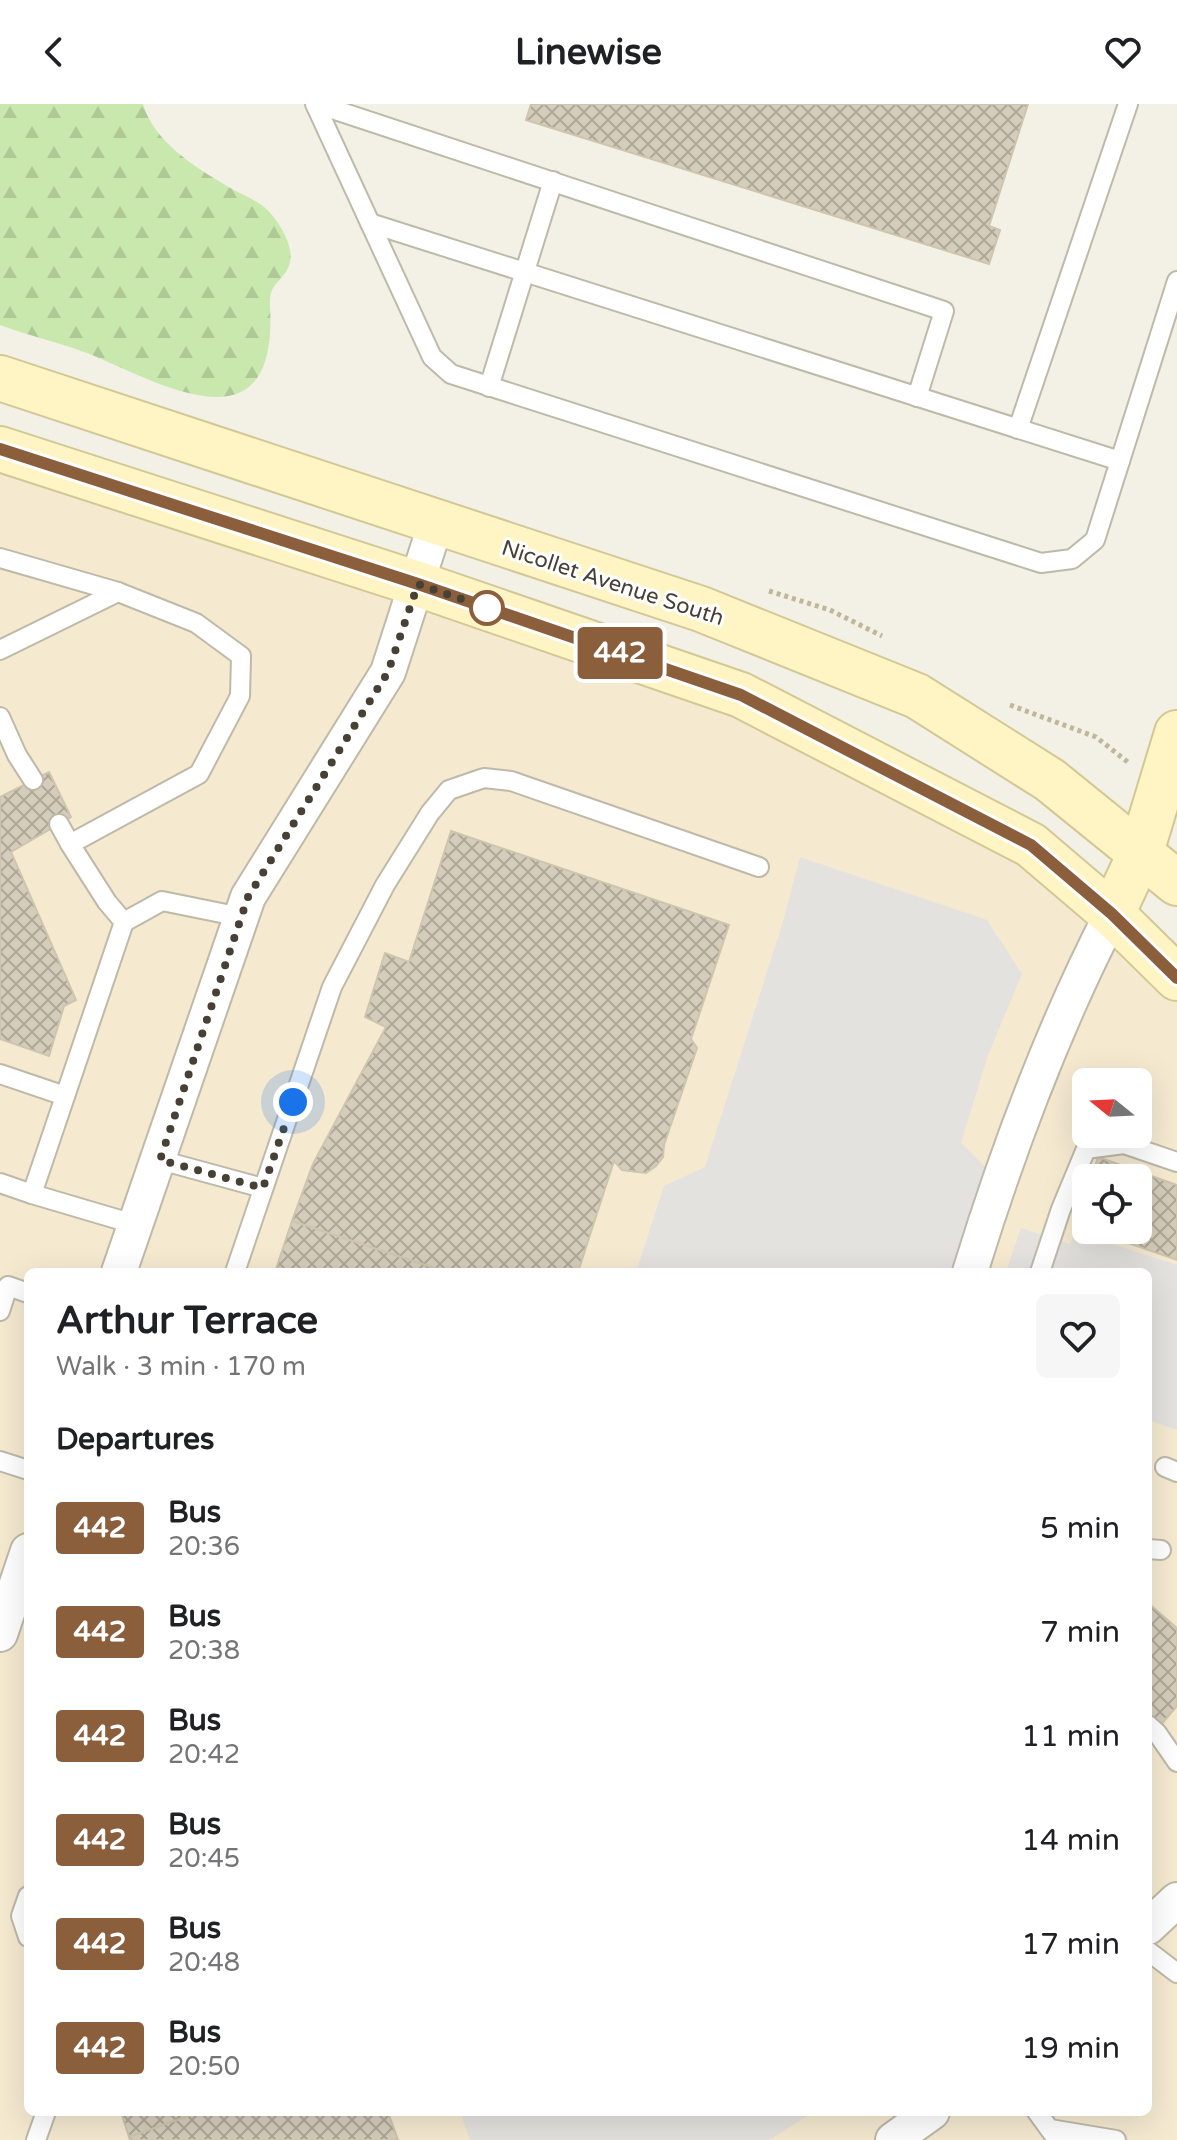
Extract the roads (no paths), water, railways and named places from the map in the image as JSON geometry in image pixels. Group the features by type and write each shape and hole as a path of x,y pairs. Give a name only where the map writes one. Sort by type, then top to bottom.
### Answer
{"main road":[{"name":"Nicollet Avenue South","path":"0,378 701,609 917,696 1050,780 1177,883"},
{"path":"0,449 418,584 741,695 1031,845 1112,914 1177,978"},
{"path":"1112,914 1141,852 1177,733"}],"street":[{"path":"121,1268 248,897 388,672 436,523"},
{"path":"971,1268 999,1181 1079,978 1112,914"},
{"path":"0,1634 16,1566"},
{"path":"1152,1923 1177,1900"}],"lane":[{"path":"316,104 944,311 917,397"},
{"path":"316,104 432,357 451,374 1041,563 1072,559 1095,540 1177,281"},
{"path":"1018,429 1128,104"},
{"path":"489,387 553,181"},
{"path":"370,223 1120,461"},
{"path":"0,558 118,592 196,623 241,656 240,696 199,774 70,844"},
{"path":"0,650 118,592"},
{"path":"0,717 17,755 33,780"},
{"path":"236,1268 332,987 385,885 430,813 449,790 484,778 511,781 759,867"},
{"path":"59,824 107,902 124,922"},
{"path":"32,1194 124,922 162,901 241,917"},
{"path":"0,1074 65,1096"},
{"path":"1042,1268 1061,1209 1086,1149 1124,1144 1177,1162"},
{"path":"160,1160 263,1188"},
{"path":"0,1183 137,1225"},
{"path":"0,1311 8,1286 24,1292"},
{"path":"0,1461 24,1469"},
{"path":"1152,1729 1177,1762"},
{"path":"1152,1954 1177,1973"},
{"path":"36,2140 45,2116"},
{"path":"1040,2116 1054,2134 1116,2140"}]}
